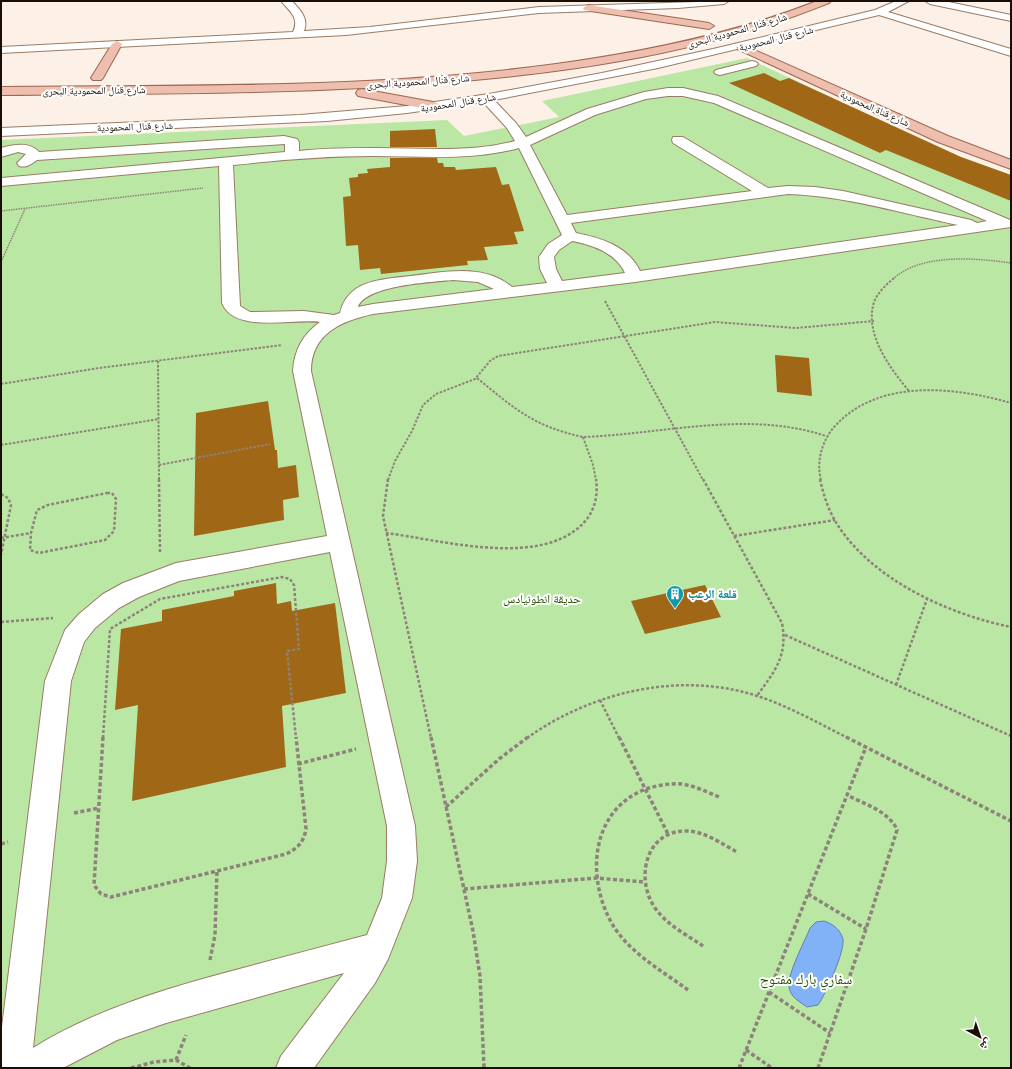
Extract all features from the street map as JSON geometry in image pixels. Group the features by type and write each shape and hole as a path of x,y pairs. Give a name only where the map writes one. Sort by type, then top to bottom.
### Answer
{"main road":[{"name":"شارع قنال المحمودية البحرى","path":"1,91 325,86 472,77 539,70 614,59 682,45 742,30 826,1"},
{"name":"شارع قنال المحمودية البحرى","path":"588,8 712,24 677,34"},
{"name":"شارع قنال المحمودية البحرى","path":"112,78 93,78 117,44"},
{"name":"شارع قناة المحمودية","path":"740,47 943,139 1011,165"},
{"name":"شارع قنال المحمودية البحرى","path":"389,72 499,63"},
{"path":"325,86 433,106"}],"street":[{"path":"286,1 300,16 302,22 297,35"},
{"path":"1,50 297,35 380,29 493,15 662,3 724,1"},
{"name":"شارع قنال المحمودية","path":"1,132 281,120 433,106 599,78 713,54 879,12 904,1"},
{"path":"930,1 1011,18"},
{"path":"879,12 1011,53"},
{"path":"713,54 737,68"},
{"path":"720,72 752,64"},
{"path":"1,181 292,155 353,152 465,153 504,148 523,143 573,119 628,100 668,92 696,94 730,105 1008,225"},
{"path":"485,97 512,126 523,143 570,236"},
{"path":"1,181 11,166 27,162 33,156 287,140 292,144 292,155"},
{"path":"678,140 766,193"},
{"path":"241,142 232,160 227,186 230,303 232,308 242,315 250,317 302,314 342,318"},
{"path":"1,152 13,149 26,149 33,153 33,156"},
{"path":"107,172 113,151"},
{"path":"562,220 794,190 829,192 984,226"},
{"path":"293,1068 364,972 377,948 397,898 402,861 401,826 302,371 303,358 309,342 326,327 342,318 373,309 398,304 635,277 984,226 1008,225"},
{"path":"557,286 546,267 546,257 554,247 570,236 594,241 614,250 628,262 635,277"},
{"path":"14,1068 58,681 74,637 87,621 121,595 160,577 193,568 340,542"},
{"path":"32,1068 68,1047 102,1030 153,1011 202,995 377,948"}],"path":[{"path":"1,211 227,186"},
{"path":"1,262 25,208"},
{"path":"909,391 894,373 877,338 874,321 874,303 879,293 897,276 910,269 936,262 960,259 1011,263"},
{"path":"594,282 777,611 782,623 785,635 784,651 778,666 756,697"},
{"path":"484,1068 480,976 464,889 386,533 384,516 387,483 392,467 412,429 418,410 427,400 440,392 460,386 476,378 482,373 487,362 498,356 729,321 787,328 874,321"},
{"path":"1,384 98,368 309,342"},
{"path":"158,360 160,577"},
{"path":"476,378 525,416 541,425 561,432 583,437 744,423 765,423 793,426 826,436"},
{"path":"1011,403 977,394 953,391 909,391 874,399 846,414 826,436 821,450 819,472 820,483 826,501 835,520 847,537 863,554 882,570 903,585 927,599 954,611 1011,627"},
{"path":"1,445 159,419"},
{"path":"386,533 504,549 534,548 562,539 584,524 595,504 597,493 595,473 590,454 583,437"},
{"path":"159,466 270,444"},
{"path":"107,493 112,493 115,496 114,531 105,540 39,553 30,550 29,546 31,533 35,513 42,507 107,493"},
{"path":"1,494 8,498 11,505 3,537 1,555"},
{"path":"734,536 835,520"},
{"path":"3,537 31,533"},
{"path":"282,577 292,580 294,585 299,649 287,651 298,764 306,837 301,845 294,851 111,897 104,896 97,892 94,886 110,629 160,599 282,577"},
{"path":"896,685 927,599"},
{"path":"1,622 42,618 87,621"},
{"path":"785,635 1011,736"},
{"path":"446,807 534,733 576,709 600,700 626,693 654,688 683,687 735,691 773,702 804,716 1011,821"},
{"path":"600,700 644,790 668,834"},
{"path":"298,764 383,742"},
{"path":"739,1068 866,748"},
{"path":"688,990 623,938 610,920 600,900 596,878 595,862 597,846 602,830 620,805 632,795 644,790 660,785 676,784 691,786 719,797"},
{"path":"818,1068 866,929 897,830 896,826 889,818 847,795"},
{"path":"703,946 664,918 654,907 644,882 644,867 649,853 657,842 668,834 685,831 702,834 737,852"},
{"path":"464,889 596,878 644,882"},
{"path":"808,894 866,929"},
{"path":"769,992 830,1033"},
{"path":"746,1050 772,1068"},
{"path":"131,1068 154,1062 176,1060 190,1068"}],"green space":[{"name":"حديقة انطونيادس","path":"747,58 953,154 1011,175 1011,1068 1,1068 1,140 447,120 464,136 559,117 542,101"}],"water":[{"path":"824,921 833,925 842,935 843,945 830,982 818,1005 807,1007 791,994 789,981 793,966 810,928 816,922"}],"building":[{"path":"764,73 780,81 789,78 961,157 1011,175 1011,201 886,150 880,153 729,83"},
{"path":"435,129 437,147 390,147 390,131"},
{"path":"390,158 437,158 438,163 443,163 444,167 455,167 456,170 496,167 502,185 509,184 524,231 514,232 518,244 484,247 488,260 467,261 468,265 381,274 380,268 360,270 358,245 346,246 343,197 351,196 349,178 358,177 358,174 368,173 367,169 390,167"},
{"path":"775,355 809,358 812,396 777,392"},
{"path":"268,401 275,450 277,450 278,468 296,465 299,497 283,500 284,520 194,536 196,413"},
{"path":"276,583 277,604 291,601 292,611 335,603 346,693 282,706 286,767 132,801 138,705 115,710 121,629 162,621 162,610 234,596 234,591"},
{"name":"قلعة الرعب","path":"705,585 721,617 645,634 631,601"}],"place":[{"name":"قلعة الرعب","path":"675,609"}],"park label":[{"name":"سفاري بارك مفتوح","path":"806,979"}]}
